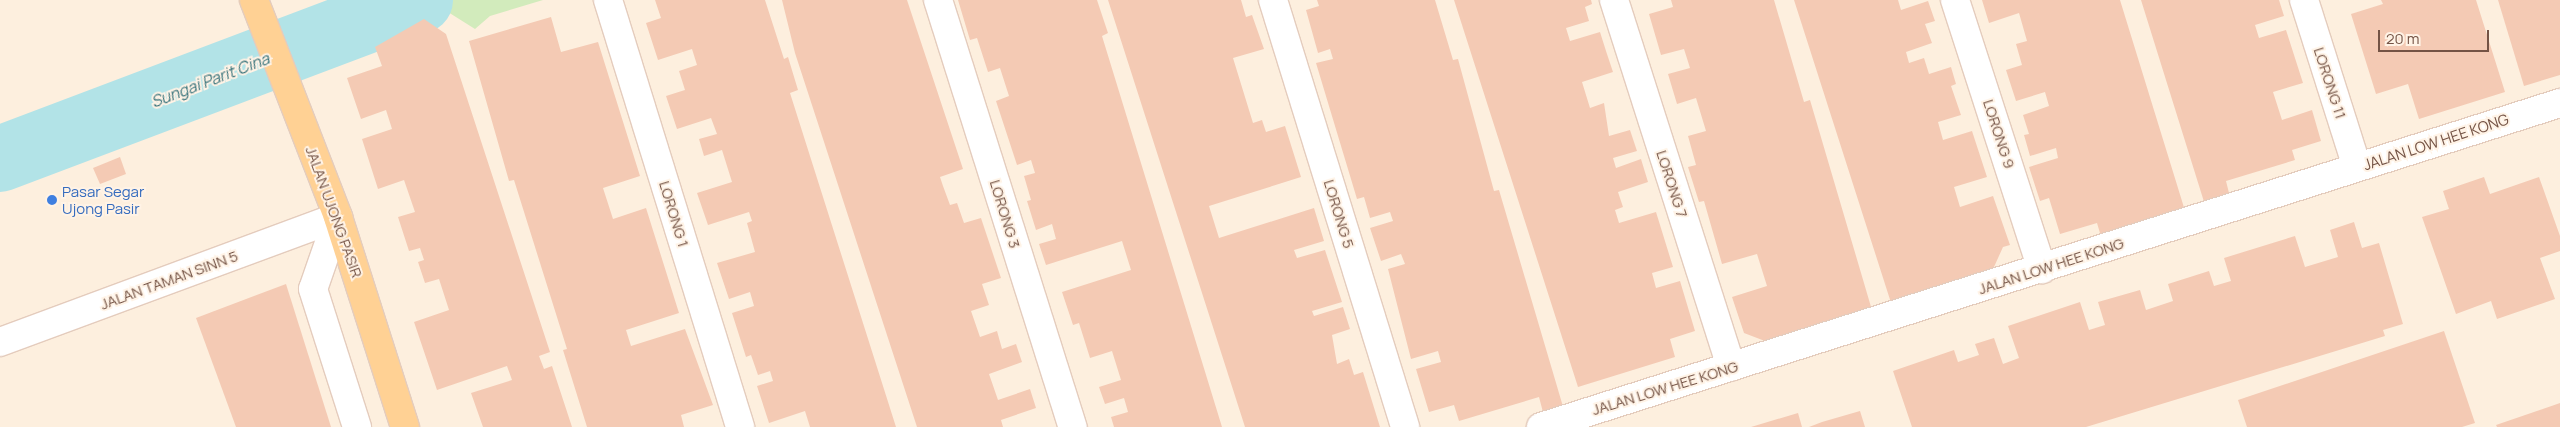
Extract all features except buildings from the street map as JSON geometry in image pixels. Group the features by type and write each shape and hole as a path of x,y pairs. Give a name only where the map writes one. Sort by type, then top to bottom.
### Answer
{"main road":[{"name":"JALAN UJONG PASIR","path":"257,8 338,217 405,427"}],"street":[{"name":"LORONG 1","path":"608,0 740,427"},
{"name":"LORONG 3","path":"938,0 1073,427"},
{"name":"LORONG 5","path":"1273,0 1405,427"},
{"name":"LORONG 7","path":"1614,0 1730,368"},
{"name":"LORONG 9","path":"1955,0 2042,269"},
{"name":"LORONG 11","path":"2304,0 2357,167"},
{"name":"JALAN LOW HEE KONG","path":"1541,427 2042,269 2560,102"},
{"name":"JALAN TAMAN SINN 5","path":"0,342 338,217"},
{"path":"338,217 313,289 357,427"}],"green space":[{"path":"441,0 543,0 490,16 475,29 440,7"}],"waterway":[{"name":"Sungai Parit Cina","path":"0,159 420,0"}],"place":[{"name":"Pasar Segar Ujong Pasir","path":"52,200"}]}
